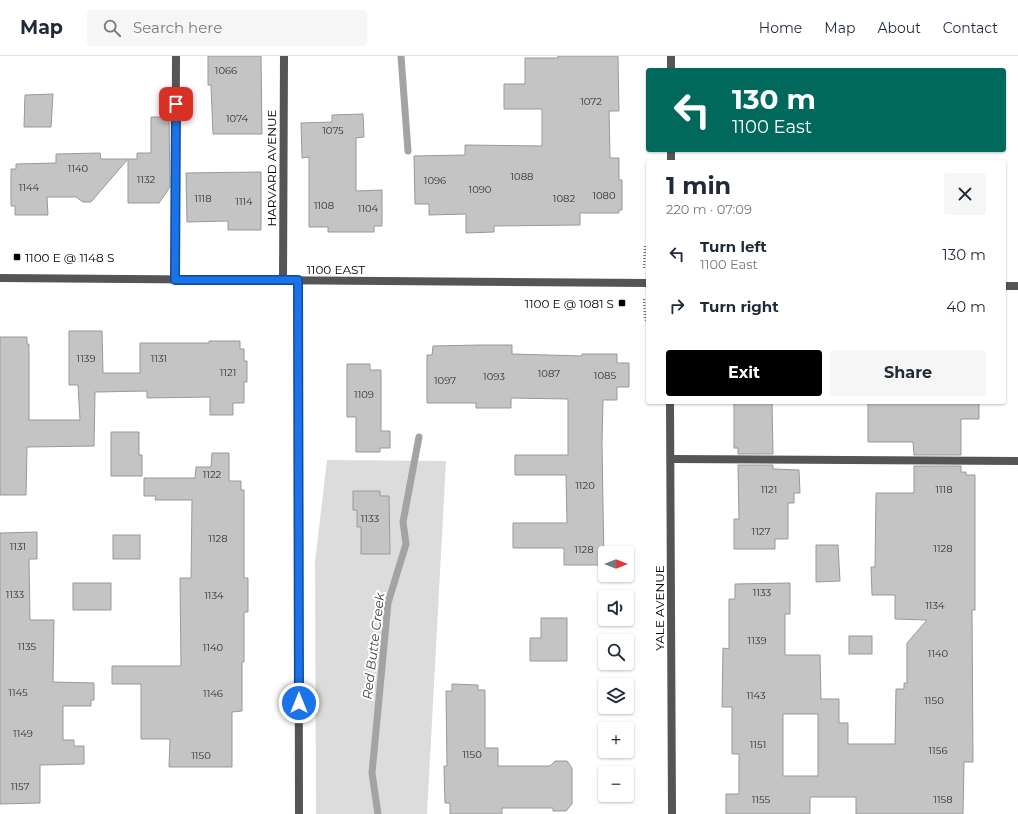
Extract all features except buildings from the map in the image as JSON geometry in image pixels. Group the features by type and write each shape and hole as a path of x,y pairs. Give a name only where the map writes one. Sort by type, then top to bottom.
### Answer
{"street":[{"path":"175,280 176,56"},
{"name":"HARVARD AVENUE","path":"283,280 284,56"},
{"path":"671,56 671,68"},
{"name":"1100 EAST","path":"0,278 646,283"},
{"path":"298,280 299,814"},
{"path":"1006,286 1018,286"},
{"name":"YALE AVENUE","path":"670,404 672,814"},
{"path":"671,459 1018,461"}],"path":[{"path":"644,258 646,249"},
{"path":"644,305 646,320"}],"shaded area":[{"path":"327,460 446,461 427,814 316,814 315,562"}],"waterway":[{"name":"Red Butte Creek","path":"401,56 408,151"},
{"name":"Red Butte Creek","path":"378,814 372,773 388,603 406,544 403,522 419,437"}],"place":[{"name":"1100 E @ 1148 S","path":"17,257"},
{"name":"1100 E @ 1081 S","path":"622,303"}],"route":[{"path":"176,104 175,280 298,280 299,703"}]}
